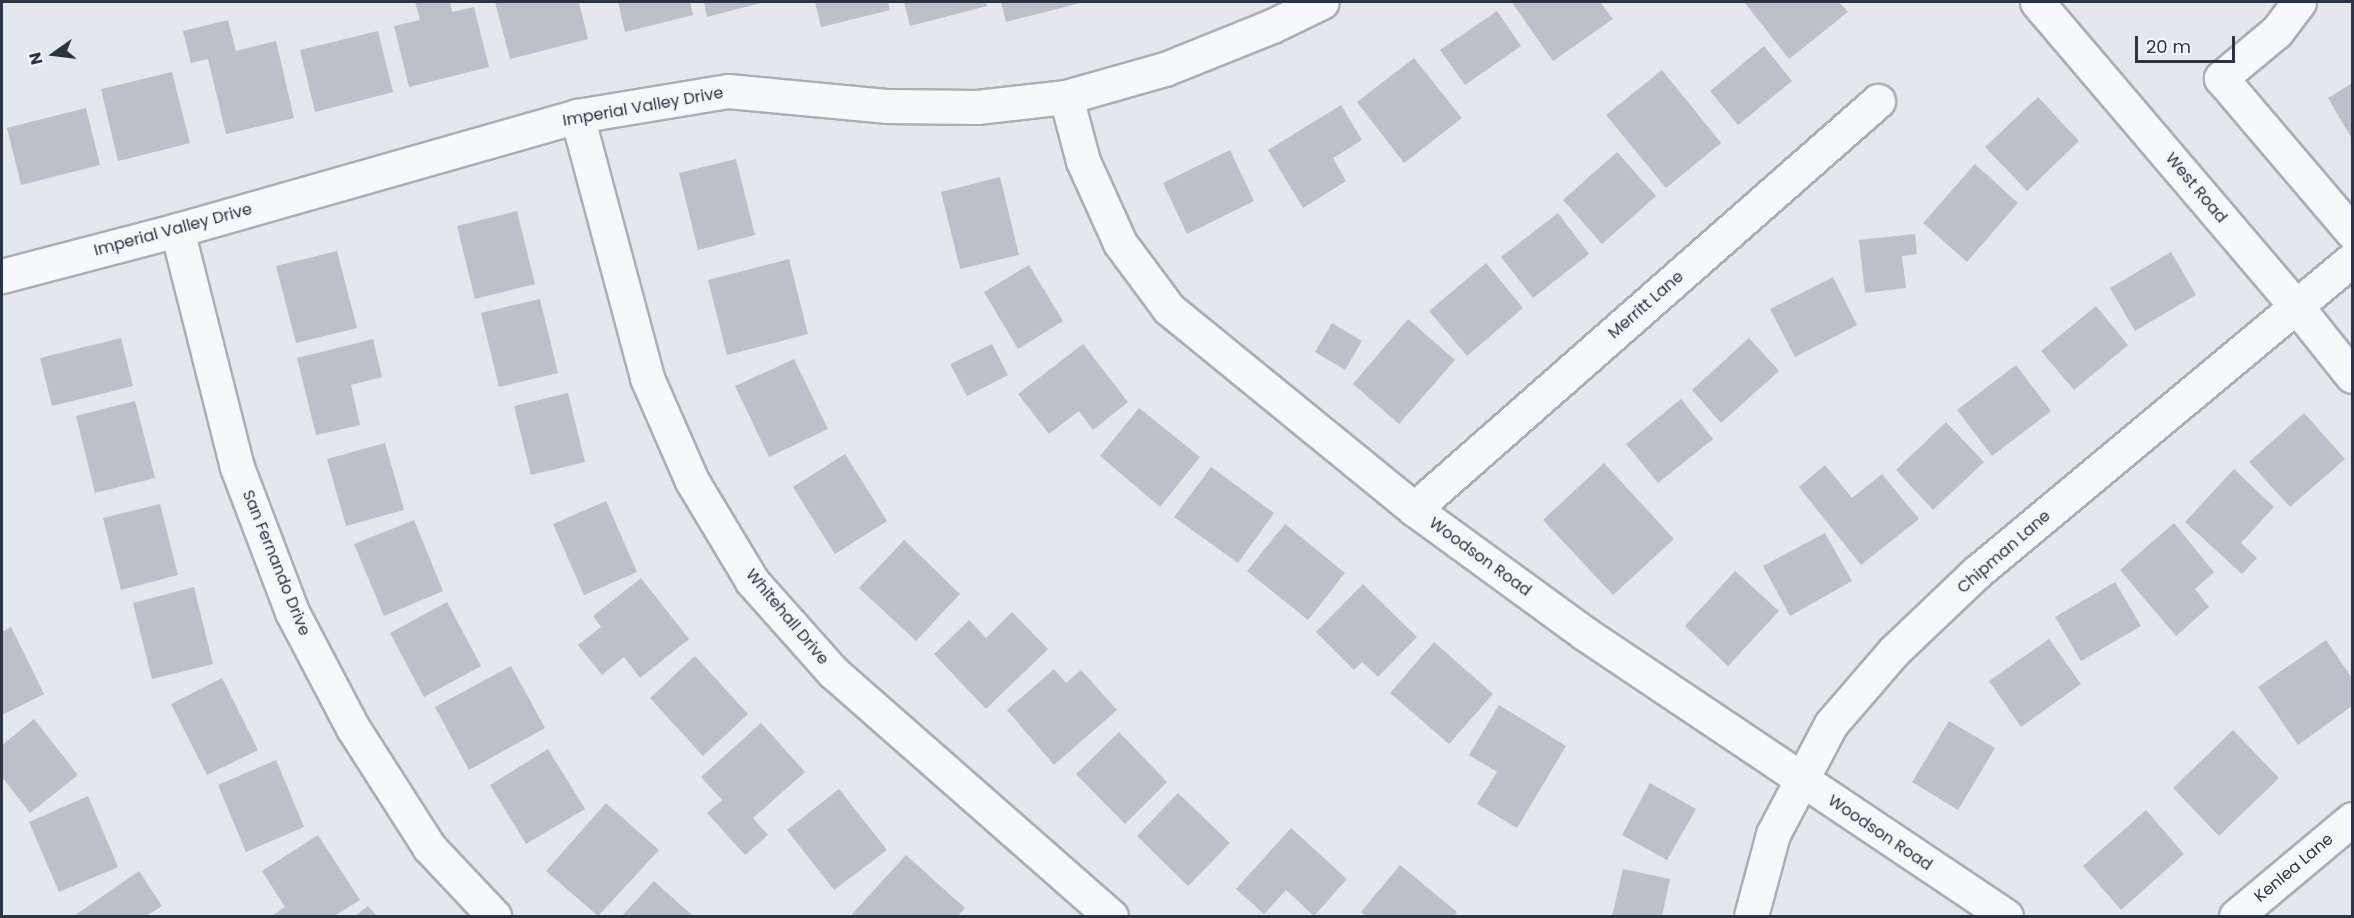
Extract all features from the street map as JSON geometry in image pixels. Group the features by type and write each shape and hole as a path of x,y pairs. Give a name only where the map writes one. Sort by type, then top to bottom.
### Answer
{"street":[{"name":"Imperial Valley Drive","path":"2,276 177,230 577,116 728,91 888,106 977,107 1066,97 1165,69 1272,27 1322,2"},
{"name":"West Road","path":"2037,2 2297,307 2352,376"},
{"path":"2299,2 2276,32 2221,78 2352,232"},
{"name":"Woodson Road","path":"1066,97 1083,161 1120,243 1169,309 1414,509 1584,633 1801,781 2006,916"},
{"name":"Merritt Lane","path":"1414,509 1878,101"},
{"name":"Whitehall Drive","path":"577,116 647,378 692,481 752,581 833,672 1111,916"},
{"name":"San Fernando Drive","path":"177,230 237,467 292,612 353,728 429,847 494,916"},
{"name":"Chipman Lane","path":"1751,916 1773,834 1831,724 1902,644 1977,572 2352,260"},
{"name":"Kenlea Lane","path":"2236,916 2352,819"}],"building":[{"path":"415,2 450,2 452,12 474,7 489,67 409,87 394,26 420,20"},
{"path":"495,2 579,2 588,39 510,59"},
{"path":"618,2 690,2 693,15 625,32"},
{"path":"704,2 765,2 707,17"},
{"path":"815,2 888,2 890,10 821,27"},
{"path":"904,2 986,2 987,6 910,26"},
{"path":"1001,2 1084,2 1006,22"},
{"path":"1516,2 1600,2 1613,19 1553,61 1513,4"},
{"path":"1744,2 1839,2 1848,12 1789,59"},
{"path":"1497,11 1521,46 1465,85 1440,50"},
{"path":"228,20 236,51 276,41 294,118 226,134 208,59 191,63 183,31"},
{"path":"378,31 393,92 315,112 300,50"},
{"path":"1764,46 1792,81 1738,125 1710,91"},
{"path":"1414,58 1462,118 1404,163 1357,102"},
{"path":"1662,70 1721,143 1666,188 1606,115"},
{"path":"172,72 190,143 118,161 101,89"},
{"path":"2352,83 2352,139 2328,98"},
{"path":"2038,97 2079,141 2027,191 1985,147"},
{"path":"1341,105 1362,140 1333,158 1346,181 1303,208 1268,150"},
{"path":"86,108 100,165 21,185 7,128"},
{"path":"1230,150 1254,201 1187,234 1163,183"},
{"path":"1617,152 1656,196 1602,244 1563,200"},
{"path":"736,159 755,235 698,250 679,173"},
{"path":"1975,164 2018,203 1967,262 1923,223"},
{"path":"1000,177 1019,255 960,269 941,192"},
{"path":"517,211 535,284 475,299 457,226"},
{"path":"1558,213 1589,254 1533,298 1501,257"},
{"path":"1915,234 1917,254 1902,256 1906,288 1865,293 1859,240"},
{"path":"337,251 357,328 296,343 276,266"},
{"path":"2171,252 2196,295 2135,331 2110,288"},
{"path":"789,259 808,334 727,355 708,280"},
{"path":"1486,263 1523,308 1467,356 1429,311"},
{"path":"1029,265 1063,321 1018,349 984,292"},
{"path":"1833,277 1857,325 1795,357 1770,309"},
{"path":"540,299 558,373 499,387 481,313"},
{"path":"2096,306 2128,345 2074,390 2041,351"},
{"path":"1408,319 1455,360 1399,424 1353,384"},
{"path":"1332,323 1362,341 1345,370 1315,352"},
{"path":"121,338 133,386 52,406 40,358"},
{"path":"1749,338 1779,371 1721,423 1692,390"},
{"path":"373,339 382,377 351,385 360,425 316,435 297,358"},
{"path":"992,344 1008,375 967,396 950,364"},
{"path":"1083,344 1128,402 1093,430 1079,411 1049,434 1018,394"},
{"path":"794,359 828,429 769,457 735,386"},
{"path":"2016,365 2051,411 1992,456 1957,410"},
{"path":"568,393 585,462 531,475 514,406"},
{"path":"1681,399 1713,439 1658,483 1626,444"},
{"path":"135,401 155,478 95,493 76,416"},
{"path":"1139,408 1200,457 1160,507 1100,456"},
{"path":"2304,413 2345,459 2290,507 2249,462"},
{"path":"1946,422 1984,462 1933,510 1896,470"},
{"path":"385,443 404,510 346,526 327,459"},
{"path":"845,454 887,521 835,554 793,487"},
{"path":"1604,463 1674,539 1613,595 1543,520"},
{"path":"1825,465 1852,498 1882,474 1919,519 1861,565 1799,487"},
{"path":"1211,467 1274,513 1238,563 1174,517"},
{"path":"2234,469 2274,507 2241,543 2257,558 2242,574 2185,522"},
{"path":"606,501 637,572 584,595 553,524"},
{"path":"160,504 178,575 121,590 103,518"},
{"path":"414,520 443,591 384,616 354,544"},
{"path":"2174,523 2214,572 2195,589 2209,607 2176,636 2120,570"},
{"path":"1285,524 1345,573 1308,620 1247,571"},
{"path":"1825,533 1852,581 1790,616 1763,566"},
{"path":"904,540 960,594 916,641 859,588"},
{"path":"1735,571 1779,611 1728,666 1685,626"},
{"path":"641,578 689,639 640,678 624,657 602,675 578,645 601,627 593,616"},
{"path":"2115,582 2141,626 2081,661 2055,617"},
{"path":"1363,584 1417,637 1378,677 1362,662 1354,670 1316,632"},
{"path":"194,587 213,664 152,679 133,603"},
{"path":"447,602 481,666 424,697 390,633"},
{"path":"1012,612 1048,649 986,709 934,654 969,620 986,638"},
{"path":"11,627 44,694 2,715 2,632"},
{"path":"2049,639 2081,684 2021,727 1989,681"},
{"path":"2326,640 2352,678 2352,706 2298,745 2258,687"},
{"path":"1434,642 1493,694 1449,744 1390,693"},
{"path":"695,656 748,714 703,756 650,698"},
{"path":"511,666 545,728 469,770 435,707"},
{"path":"1054,669 1066,683 1081,670 1117,710 1054,765 1007,710"},
{"path":"222,678 258,750 207,775 171,704"},
{"path":"1499,705 1566,746 1517,828 1477,804 1497,772 1469,755"},
{"path":"34,719 78,775 30,813 2,777 2,745"},
{"path":"1949,721 1995,748 1958,810 1912,782"},
{"path":"761,723 805,772 753,818 768,835 745,855 707,813 722,800 701,777"},
{"path":"2233,730 2279,778 2219,836 2173,788"},
{"path":"1119,732 1167,782 1125,824 1076,774"},
{"path":"548,749 585,809 526,844 490,785"},
{"path":"276,760 304,827 246,852 218,785"},
{"path":"1650,783 1696,809 1667,860 1622,835"},
{"path":"839,789 887,850 834,890 787,830"},
{"path":"1178,793 1230,843 1188,886 1137,836"},
{"path":"88,796 118,867 59,892 29,822"},
{"path":"606,803 659,850 598,916 546,871"},
{"path":"2146,810 2184,854 2121,910 2083,866"},
{"path":"1291,828 1347,879 1314,916 1286,890 1264,914 1236,889"},
{"path":"318,835 360,900 334,916 272,916 285,907 262,871"},
{"path":"906,855 965,908 958,916 855,916 852,914"},
{"path":"1400,865 1457,912 1454,916 1366,916 1361,912"},
{"path":"1623,869 1670,879 1662,916 1612,916"},
{"path":"139,871 162,906 146,916 74,916"},
{"path":"654,881 693,916 622,916"},
{"path":"368,906 377,916 355,916"}]}
